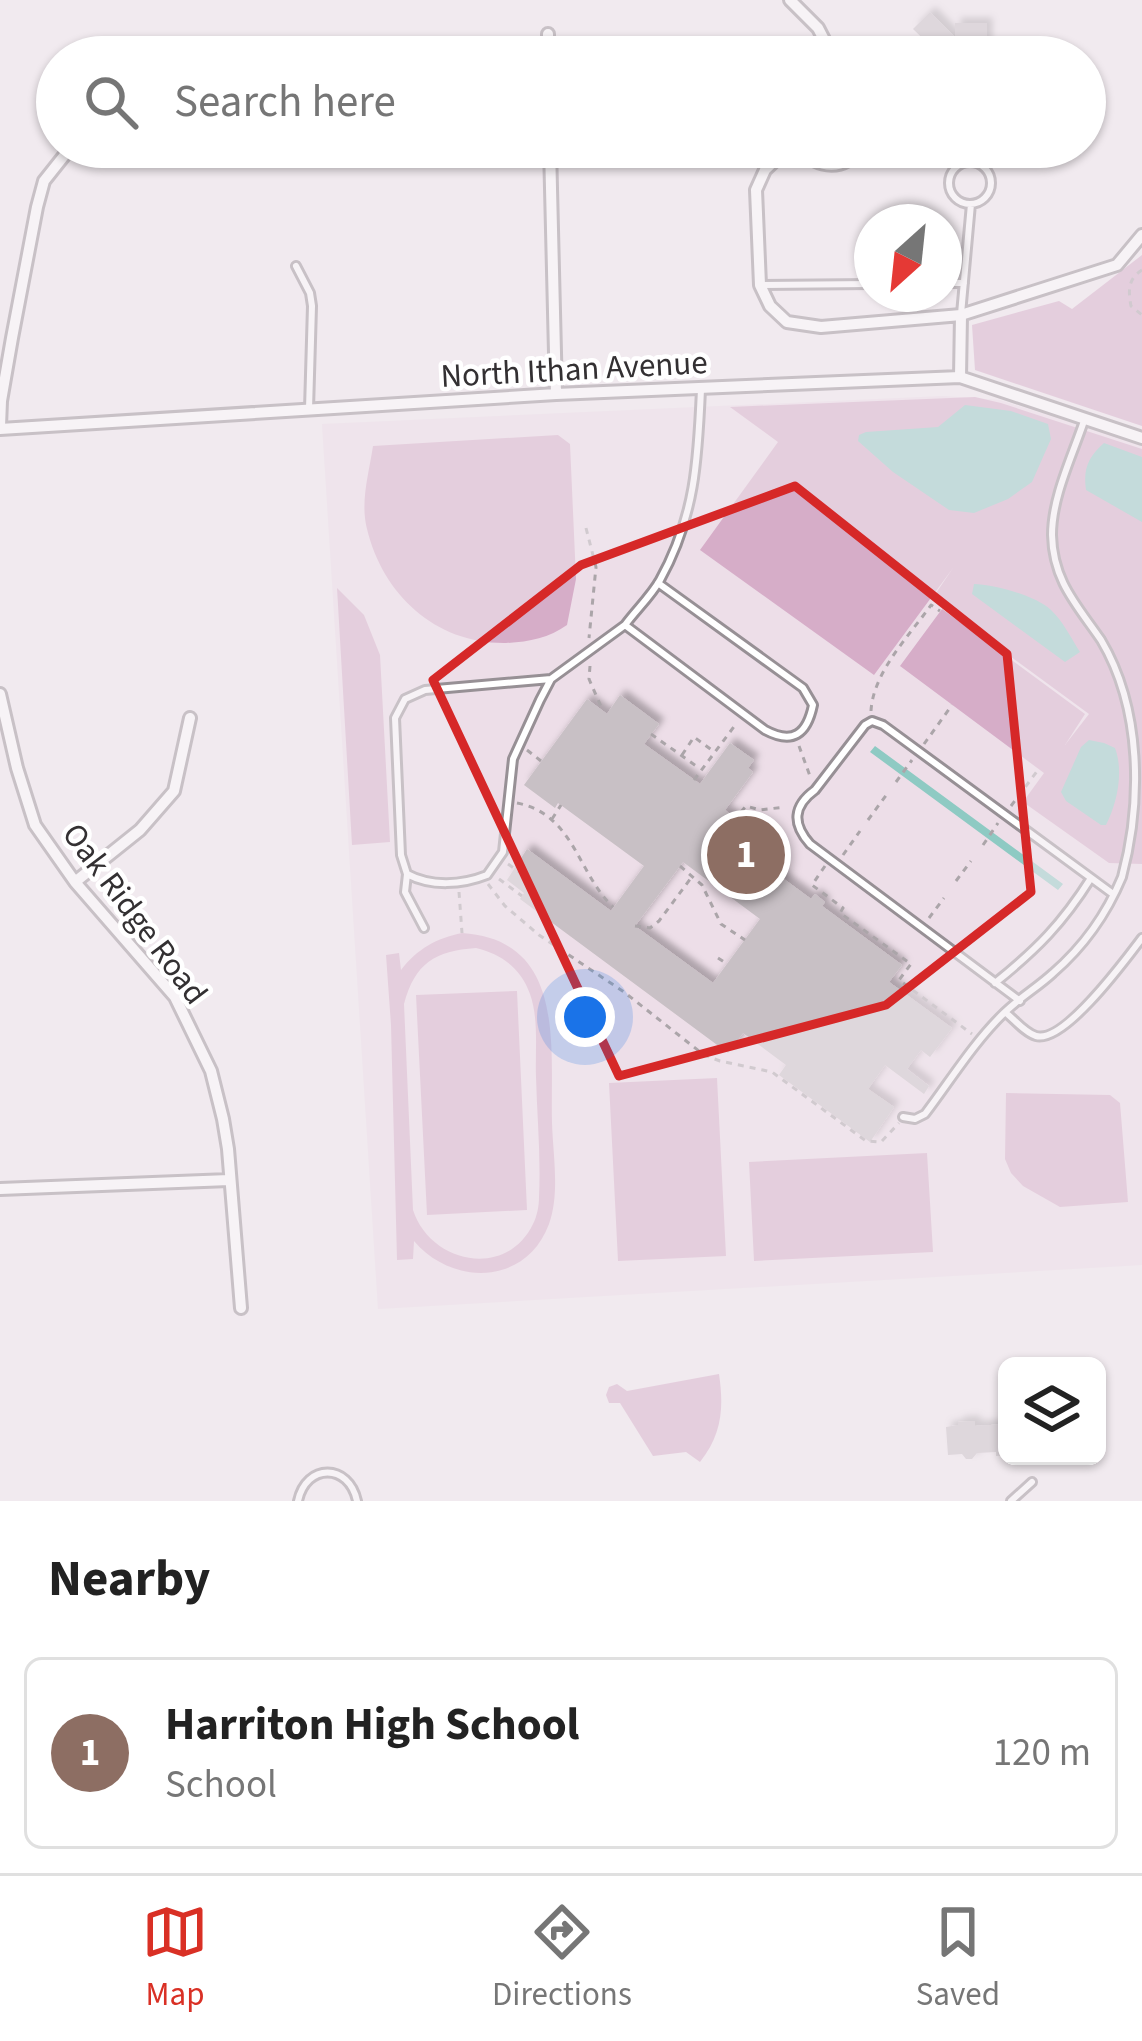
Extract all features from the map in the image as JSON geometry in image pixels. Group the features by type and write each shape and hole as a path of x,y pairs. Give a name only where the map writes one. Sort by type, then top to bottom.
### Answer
{"street":[{"path":"790,0 822,36"},
{"path":"0,427 37,207 44,181 54,168"},
{"path":"551,168 556,394"},
{"path":"767,168 756,190 760,285 770,306 787,322 821,327 961,315 1117,265 1142,235"},
{"path":"960,377 961,315"},
{"name":"North Ithan Avenue","path":"0,427 556,394 960,377 1142,438"},
{"name":"Oak Ridge Road","path":"0,694 35,825 75,882 175,997 211,1071 224,1119 241,1308"},
{"path":"75,882 140,830 174,791 190,718"},
{"path":"0,774 17,768"},
{"path":"0,1190 229,1180"}],"lane":[{"path":"957,168 950,183 953,196 970,204 988,195 992,183 984,168"},
{"path":"961,315 970,204"},
{"path":"296,266 312,306 309,410"},
{"path":"760,285 854,284"},
{"path":"407,874 427,883 460,882 487,875 499,861 505,844 513,759 551,679 625,625 658,583 689,508 698,465 701,389"},
{"path":"903,1117 915,1119 925,1114 1005,1012 1074,952 1113,894 1132,844 1142,780 1131,706 1103,644 1066,593 1052,537 1054,511 1085,418"},
{"path":"625,625 780,738 797,735 809,723 813,705 802,688 658,583"},
{"path":"424,928 405,892 407,874 401,855 394,718 400,705 425,691 551,679"},
{"path":"1020,1001 801,834 798,808 865,725 872,721 883,725 1113,894"},
{"path":"1132,844 1142,851"},
{"path":"995,983 1066,918 1091,878"},
{"path":"1005,1012 1033,1036 1044,1037 1059,1029 1106,985 1142,938"},
{"path":"298,1501 307,1480 330,1472 346,1478 357,1501"},
{"path":"1011,1501 1032,1482"}],"path":[{"path":"1142,270 1130,282 1129,294 1131,306 1142,315"},
{"path":"586,528 596,567 588,640"},
{"path":"871,712 882,675 931,604 940,611"},
{"path":"590,664 590,680 604,711"},
{"path":"923,746 952,705"},
{"path":"694,780 736,724"},
{"path":"651,734 701,770"},
{"path":"681,755 694,737 714,752"},
{"path":"799,746 811,778"},
{"path":"526,749 541,761"},
{"path":"896,782 914,758"},
{"path":"1010,808 1038,770"},
{"path":"868,820 887,794"},
{"path":"515,802 528,805 566,833 594,886 614,907"},
{"path":"551,820 561,805"},
{"path":"733,821 746,806 760,810 785,807"},
{"path":"983,844 998,823"},
{"path":"842,856 860,831"},
{"path":"956,881 971,861"},
{"path":"507,863 525,876"},
{"path":"680,866 702,885 721,924 745,940"},
{"path":"805,894 825,866"},
{"path":"635,926 650,928 692,877"},
{"path":"496,878 522,896"},
{"path":"488,884 539,935 704,1054 772,1072 873,1144 889,1136 903,1117"},
{"path":"812,885 843,908 840,913 911,964 899,980 973,1036"},
{"path":"459,890 462,933"},
{"path":"928,920 944,898"},
{"path":"718,958 727,964"}],"highlighted area":[{"path":"795,486 1007,654 1031,892 886,1005 619,1076 433,680 581,565"}],"shaded area":[{"path":"1142,255 1142,426 975,370 972,325 1059,301 1072,309"},
{"path":"943,396 1000,400 1142,445 1142,1265 378,1309 322,424"},
{"path":"975,397 1142,449 1142,864 1109,863 1023,802 1044,773 900,666 942,609 1085,714 1065,745 1089,714 932,599 953,568 874,675 700,550 778,442 730,407"},
{"path":"965,405 1011,411 1048,424 1051,439 1032,482 1008,499 974,513 949,510 858,441 866,432 938,427"},
{"path":"558,435 570,444 576,579 567,625 530,640 506,643 457,635 435,625 400,594 375,553 365,519 373,446"},
{"path":"1104,443 1142,457 1142,522 1086,490 1088,464"},
{"path":"974,584 1014,592 1044,605 1080,652 1065,662 972,594"},
{"path":"337,588 364,615 380,655 390,842 352,845"},
{"path":"1089,740 1115,748 1118,757 1118,787 1106,825 1066,801 1061,792 1081,747"},
{"path":"875,746 1063,884 1058,890 870,752"},
{"path":"462,933 496,940 520,955 536,976 550,1031 555,1174 549,1224 524,1259 487,1273 448,1266 414,1241 413,1259 397,1260 386,955 399,953 401,970 421,950","holes":["476,948 516,970 533,1004 539,1200 534,1221 521,1242 505,1253 469,1258 435,1242 413,1210 404,1004 414,978 438,956"]},
{"path":"517,991 527,1210 427,1215 416,995"},
{"path":"717,1078 726,1256 618,1261 609,1083"},
{"path":"1006,1093 1110,1095 1120,1103 1128,1202 1060,1207 1023,1186 1005,1159"},
{"path":"927,1153 933,1252 754,1261 749,1162"},
{"path":"719,1374 720,1420 700,1462 686,1452 653,1456 620,1403 609,1403 606,1395 617,1384 627,1391"}],"building":[{"path":"930,12 954,36 920,36 913,29"},
{"path":"955,23 987,23 987,36 955,36"},
{"path":"620,695 659,724 644,744 700,784 730,743 754,760 748,768 753,772 725,810 735,818 723,834 811,899 815,894 825,902 822,906 902,965 889,982 952,1028 930,1057 921,1050 907,1069 929,1086 924,1094 885,1065 868,1089 894,1107 870,1142 779,1075 786,1065 743,1033 728,1053 520,899 524,893 507,880 527,849 611,911 644,866 558,803 555,808 524,785 587,699 607,714","holes":["683,862 760,919 713,983 635,926"]},
{"path":"958,1422 998,1425 998,1456 996,1452 977,1453 972,1459 948,1455 946,1427"}],"place":[{"name":"Harriton High School","path":"746,855"}]}
